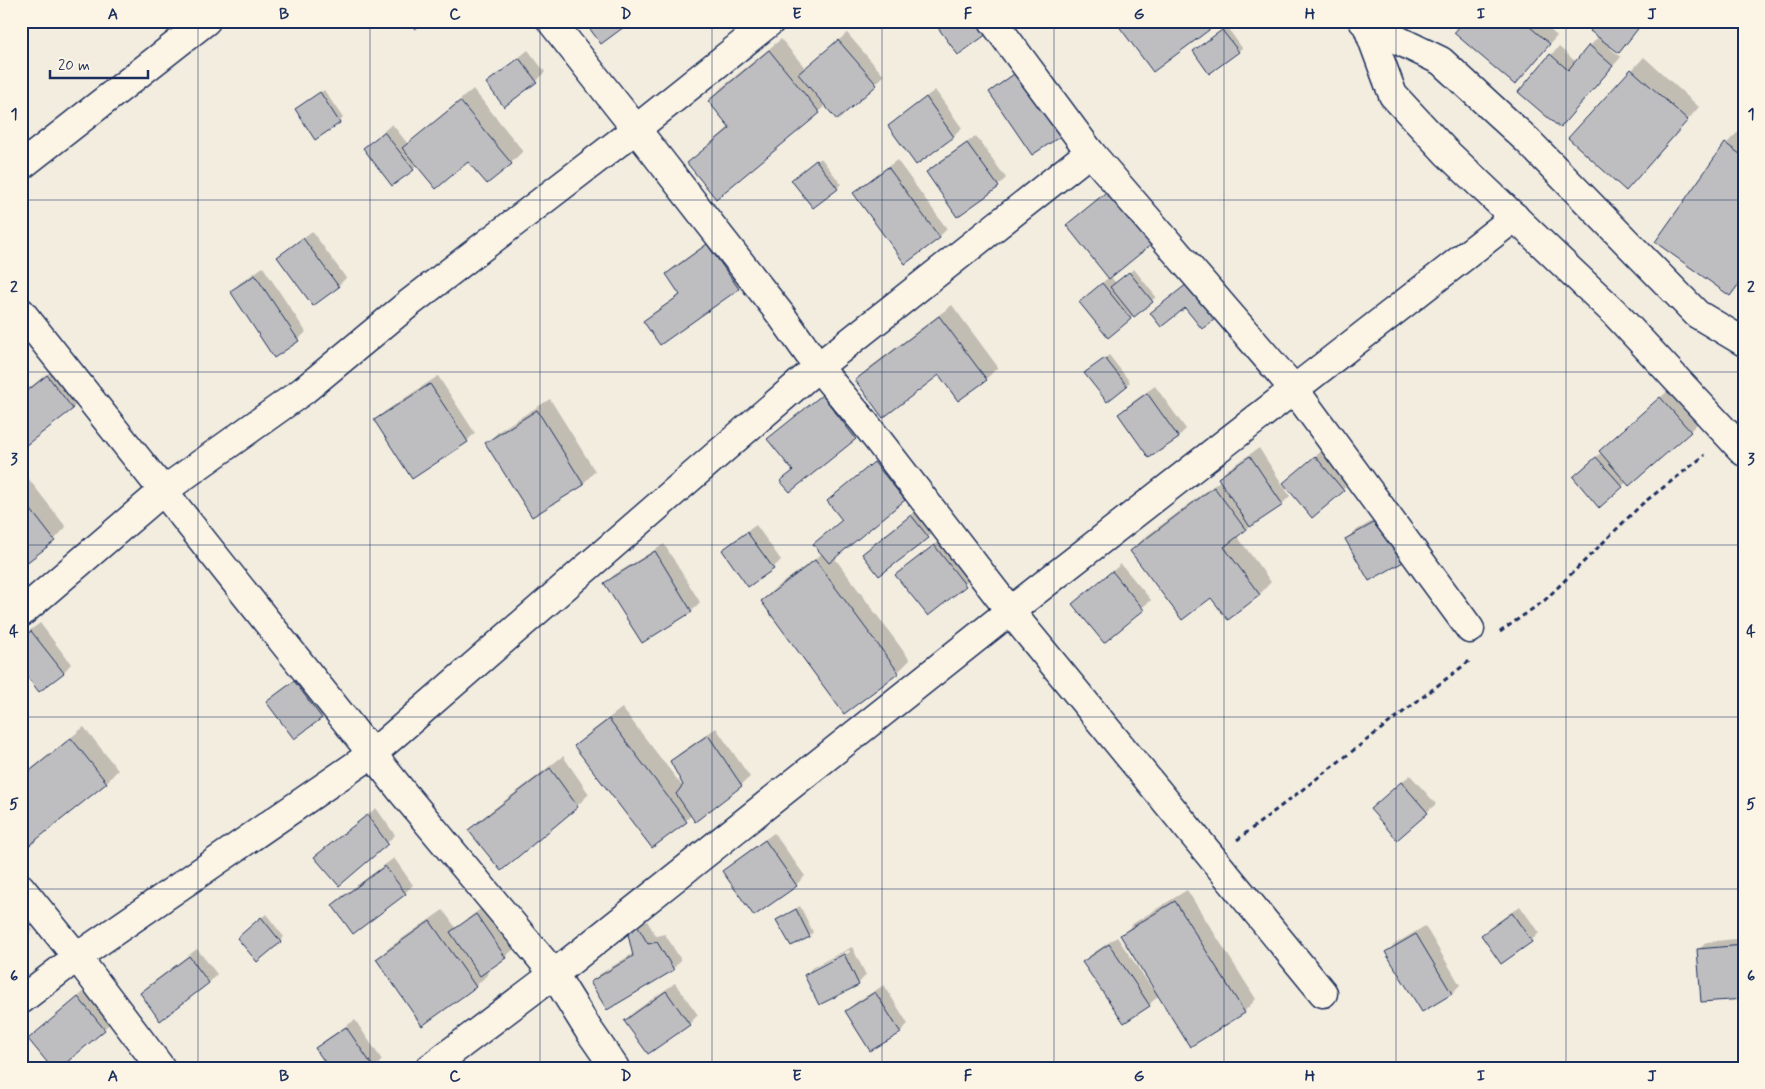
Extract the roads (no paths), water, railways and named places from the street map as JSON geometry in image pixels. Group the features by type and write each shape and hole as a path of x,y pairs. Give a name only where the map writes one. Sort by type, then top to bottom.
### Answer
{"street":[{"path":"21,166 206,21"},
{"path":"551,21 781,315 818,367 864,422 1010,611 1323,993"},
{"path":"21,613 163,491 303,391 407,305 636,129 771,21"},
{"path":"993,21 1090,152 1294,389 1470,629"},
{"path":"1365,23 1393,95 1446,152 1614,312 1744,452"},
{"path":"1365,23 1442,61 1528,141 1697,314 1744,342"},
{"path":"21,1000 77,957 372,754 818,367 1090,152"},
{"path":"430,1068 554,974 1010,611 1515,217"},
{"path":"21,312 372,754 554,974 615,1068"},
{"path":"21,888 77,957 161,1068"}]}
